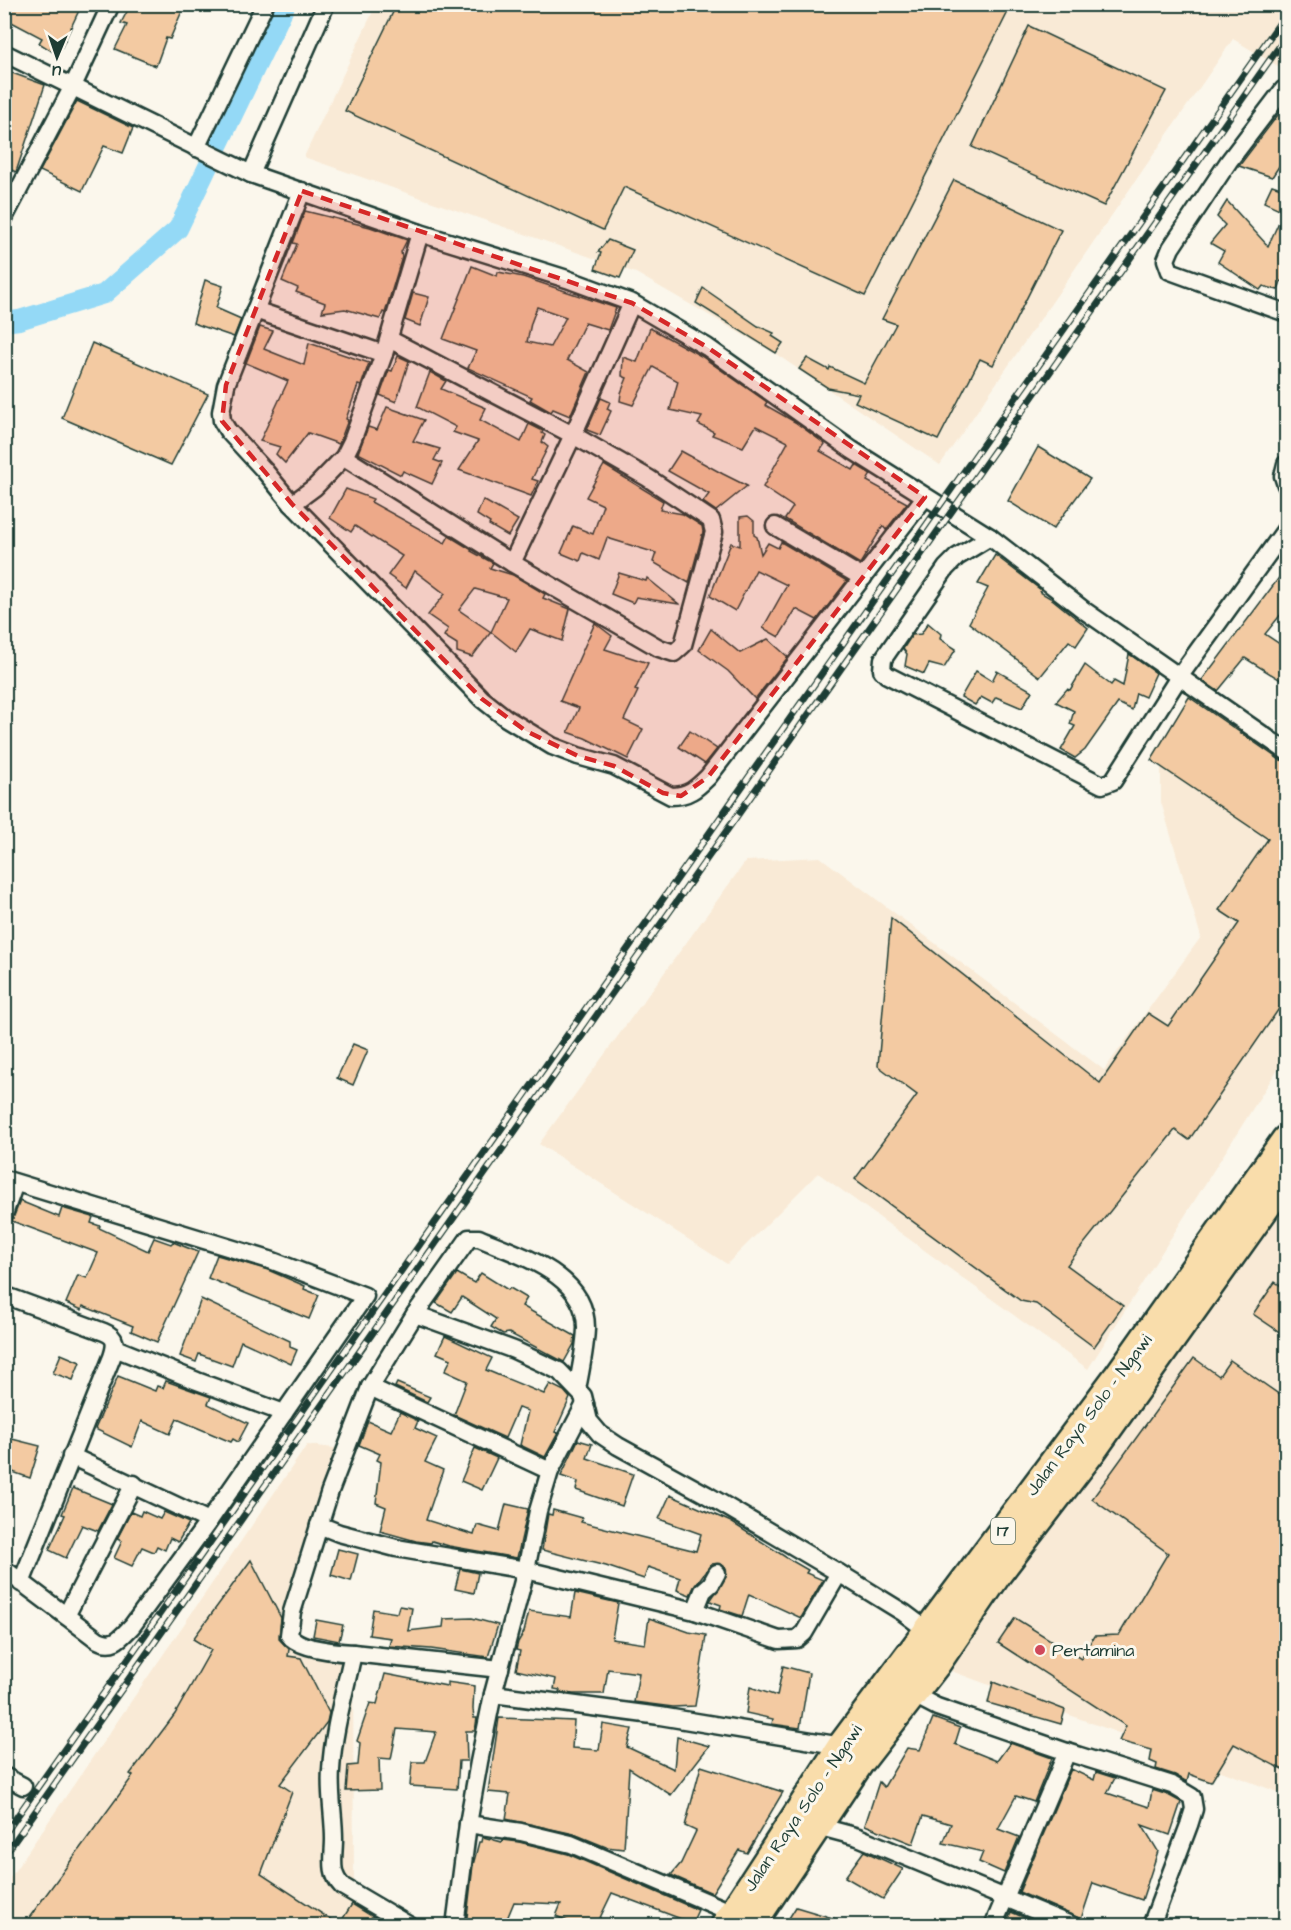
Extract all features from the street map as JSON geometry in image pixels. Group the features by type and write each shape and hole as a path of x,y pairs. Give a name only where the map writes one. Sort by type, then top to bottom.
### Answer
{"highway":[{"name":"Jalan Raya Solo - Ngawi","path":"736,1921 842,1746 1117,1378 1287,1140"},
{"name":"Jalan Raya Solo - Ngawi","path":"736,1921 817,1826 859,1763 935,1665 997,1574 1093,1449 1287,1178"}],"street":[{"path":"4,218 73,86 111,4"},
{"path":"199,150 265,4"},
{"path":"248,173 326,4"},
{"path":"4,53 248,173 420,233 567,279 632,303 707,347 852,450 990,537 1085,611 1287,751"},
{"path":"1287,90 1283,90 1229,161 1171,248 1166,260 1170,271 1287,313"},
{"path":"302,191 226,385 222,398 222,420 292,504 356,567 459,677 506,718 552,746 614,766 671,796 688,794 708,777 925,497"},
{"path":"292,504 315,487 344,457 361,423 387,347 420,233"},
{"path":"512,563 632,303"},
{"path":"255,310 387,347 573,435 648,478 711,520 714,532 683,645 674,653 667,652 512,563 344,457"},
{"path":"1287,464 1283,476 1287,485"},
{"path":"775,526 863,578"},
{"path":"990,537 957,557 946,568 883,660 882,670 887,675 1102,785 1113,780 1179,677 1287,529"},
{"path":"4,1214 10,1181 273,1261 365,1296 209,1521 132,1626 118,1640 113,1643 103,1643 4,1569"},
{"path":"455,1926 468,1824 479,1762 526,1570 538,1511 550,1471 581,1397 586,1327 579,1299 568,1284 539,1265 479,1238 469,1238 415,1314 370,1387 345,1449 320,1525 292,1612 289,1635 296,1641 331,1652 500,1669"},
{"path":"4,1295 111,1335 115,1340 115,1348 21,1583"},
{"path":"415,1314 514,1350 559,1371 581,1397 589,1421 600,1434 840,1573 904,1613 928,1631"},
{"path":"115,1348 284,1413"},
{"path":"370,1387 550,1471"},
{"path":"72,1456 209,1521"},
{"path":"66,1616 134,1484"},
{"path":"320,1525 339,1533 396,1548 526,1570 695,1611 779,1640 797,1639 804,1633 840,1573"},
{"path":"695,1611 703,1592 717,1573"},
{"path":"353,1653 331,1765 335,1879 342,1886 410,1926"},
{"path":"912,1694 938,1707 1067,1752 1172,1785 1192,1797 1194,1809 1189,1825 1151,1926"},
{"path":"494,1695 660,1716 842,1746"},
{"path":"993,1926 1067,1752"},
{"path":"4,1776 23,1786"},
{"path":"468,1824 521,1832 570,1844 736,1921"},
{"path":"817,1826 858,1837 1073,1926"}],"highlighted area":[{"path":"302,191 632,303 707,347 925,497 708,777 681,796 663,793 614,766 578,756 526,731 482,699 292,504 222,421 226,385"}],"shaded area":[{"path":"376,5 1286,5 1286,71 1233,39 940,465 776,354 636,273 304,157"},
{"path":"1195,688 1286,744 1286,1056 1088,1369 818,1173 727,1264 539,1144 746,861 820,857 1104,1070 1201,937 1161,802 1161,757"},
{"path":"1286,1152 1286,1795 935,1665"},
{"path":"307,1445 344,1449 291,1638 353,1653 354,1895 409,1925 5,1926 5,1885"}],"building":[{"path":"4,4 82,4 58,55 39,43 42,38 4,18"},
{"path":"131,4 164,4 182,11 170,39 166,38 156,66 115,49 127,25 121,23"},
{"path":"397,4 1012,4 865,296 624,187 603,230 345,111"},
{"path":"1029,26 1166,91 1104,206 972,147"},
{"path":"4,70 45,85 16,172 4,167"},
{"path":"77,101 133,128 123,153 104,146 82,191 40,171"},
{"path":"1281,111 1287,112 1287,154 1272,177 1239,166"},
{"path":"954,180 1061,230 993,365 980,359 938,440 855,402 859,394 828,388 799,369 807,358 829,370 830,367 864,383 896,324 882,319"},
{"path":"1272,185 1287,190 1287,281 1281,281 1278,290 1263,286 1260,290 1218,262 1224,251 1210,243 1225,225 1217,217 1227,201 1268,246 1284,211 1264,202"},
{"path":"305,211 370,227 407,240 401,252 402,257 385,313 383,312 380,319 345,309 322,312 325,303 296,292 298,288 282,281 297,244 293,243"},
{"path":"608,240 633,250 620,278 595,269 601,253 598,252"},
{"path":"472,266 497,276 498,272 523,277 616,308 608,330 585,323 567,360 589,372 570,416 553,409 551,412 530,400 532,397 468,368 476,351 443,339","holes":["537,307 566,317 550,347 527,342"]},
{"path":"205,280 223,286 216,308 241,319 234,337 193,323"},
{"path":"703,288 758,326 774,333 772,336 783,343 776,353 696,303"},
{"path":"413,293 429,297 420,326 405,320"},
{"path":"260,327 273,331 264,349 304,365 309,343 369,363 361,386 358,385 339,444 308,433 285,463 276,454 280,447 260,441 288,381 246,363"},
{"path":"650,328 701,356 767,402 765,405 795,422 825,444 820,451 853,470 856,465 871,474 867,481 907,503 886,530 883,526 860,564 785,519 793,507 763,487 788,442 756,426 743,447 712,435 714,432 698,424 702,417 670,410 678,381 653,367 633,405 620,401 627,378 622,376 623,357 637,362"},
{"path":"92,343 208,394 171,465 62,418"},
{"path":"398,356 409,361 396,402 380,395 389,370 392,371"},
{"path":"430,372 446,381 441,389 486,408 480,420 521,442 529,424 543,431 545,435 542,442 548,447 532,479 538,481 531,496 459,470 478,441 453,432 456,427 417,407"},
{"path":"601,398 610,402 607,409 611,411 600,435 587,430"},
{"path":"387,407 424,420 413,441 440,449 434,460 442,463 432,484 403,471 401,475 358,453 368,427 377,430"},
{"path":"1038,447 1090,479 1053,529 1008,501"},
{"path":"681,451 747,486 716,511 703,502 709,494 668,471"},
{"path":"604,465 663,501 660,510 683,514 702,526 703,532 689,583 653,562 656,553 607,538 599,560 583,553 580,561 561,553 573,526 593,534 603,505 586,497"},
{"path":"346,489 373,499 371,502 445,543 449,536 493,563 490,568 513,575 545,594 543,598 570,609 562,641 530,629 516,652 491,632 472,657 457,652 457,644 444,636 448,629 428,615 445,594 415,571 406,588 388,575 402,556 355,526 351,532 330,518","holes":["475,589 507,598 491,632 459,610"]},
{"path":"483,500 518,520 508,536 477,515"},
{"path":"748,516 754,521 754,535 757,537 761,554 768,543 778,548 781,542 847,581 817,620 796,609 779,637 763,628 787,585 756,570 735,611 710,596 731,543 740,546 740,517"},
{"path":"995,555 1088,628 1076,646 1069,641 1040,677 969,623 988,588 978,584"},
{"path":"1287,567 1287,607 1265,634 1287,649 1287,684 1245,658 1218,691 1202,680"},
{"path":"619,573 646,581 647,578 679,604 636,597 633,603 611,594"},
{"path":"595,623 612,636 605,649 648,663 624,720 643,729 628,759 568,732 579,708 560,701"},
{"path":"928,623 941,634 940,639 956,649 944,668 929,664 924,674 905,666 907,654 903,649 912,635 921,634"},
{"path":"711,629 740,653 768,639 788,657 755,699 728,671 699,650"},
{"path":"1129,654 1156,673 1145,697 1136,693 1132,710 1118,703 1085,750 1075,758 1061,750 1075,726 1070,724 1074,711 1056,702 1067,689 1070,690 1085,665 1111,685 1114,681 1123,686"},
{"path":"976,671 992,681 997,671 1032,691 1022,708 996,697 992,703 981,697 975,705 961,697"},
{"path":"1189,697 1280,760 1287,761 1287,997 1189,1140 1175,1130 1067,1265 1123,1306 1094,1347 1036,1304 1021,1301 855,1179 917,1095 878,1066 891,918 1100,1083 1148,1013 1168,1026 1239,923 1219,910 1268,839 1151,760"},
{"path":"690,731 717,749 705,764 679,747"},
{"path":"353,1044 368,1050 353,1085 337,1078"},
{"path":"20,1201 59,1217 62,1208 93,1217 91,1223 100,1226 99,1228 148,1251 154,1238 171,1244 173,1242 198,1252 157,1342 131,1331 133,1326 83,1306 82,1310 66,1303 78,1275 87,1278 98,1253 12,1221"},
{"path":"217,1255 268,1270 305,1286 304,1289 319,1295 309,1319 208,1278"},
{"path":"457,1273 474,1283 481,1273 508,1290 510,1288 527,1298 522,1306 575,1336 574,1344 564,1362 509,1333 503,1334 491,1327 496,1319 462,1297 452,1312 436,1303"},
{"path":"1275,1282 1287,1290 1287,1337 1253,1314"},
{"path":"201,1299 290,1341 290,1347 297,1350 291,1364 241,1341 232,1366 199,1354 196,1362 180,1356"},
{"path":"445,1336 492,1358 486,1370 544,1394 550,1384 564,1391 570,1398 555,1432 558,1433 545,1457 520,1445 528,1411 518,1408 505,1438 454,1415 467,1381 445,1371 451,1359 437,1353"},
{"path":"61,1354 80,1362 73,1380 53,1373"},
{"path":"1194,1358 1219,1376 1230,1360 1287,1400 1287,1772 1234,1744 1211,1782 1189,1774 1187,1782 1175,1775 1156,1769 1157,1764 1150,1761 1152,1750 1119,1741 1126,1726 998,1643 1015,1618 1081,1659 1094,1636 1119,1635 1168,1553 1092,1499"},
{"path":"118,1376 155,1391 157,1386 163,1388 166,1381 211,1397 208,1404 248,1423 238,1442 233,1439 231,1442 177,1419 170,1434 142,1421 132,1447 95,1429"},
{"path":"397,1383 430,1397 427,1402 395,1387"},
{"path":"400,1412 418,1421 415,1428 437,1438 425,1462 443,1470 426,1520 474,1535 477,1525 499,1531 506,1504 528,1509 517,1558 432,1541 431,1543 416,1541 380,1531 386,1507 376,1503 381,1462 377,1460 380,1454 359,1445 368,1421 391,1431"},
{"path":"4,1437 40,1446 30,1478 4,1469"},
{"path":"578,1440 592,1444 587,1458 633,1474 622,1506 576,1490 578,1482 561,1476"},
{"path":"475,1448 497,1458 482,1490 461,1481"},
{"path":"73,1488 112,1504 98,1531 82,1525 66,1558 49,1550 65,1515 62,1514"},
{"path":"670,1495 731,1522 808,1570 806,1573 823,1580 801,1618 749,1594 742,1616 720,1609 721,1605 710,1601 726,1577 726,1568 721,1564 711,1564 690,1595 677,1590 680,1578 648,1567 644,1579 606,1566 542,1550 548,1514 552,1515 553,1510 582,1518 581,1522 696,1551 701,1534 659,1519"},
{"path":"142,1511 160,1519 164,1512 189,1523 178,1542 170,1538 165,1550 157,1546 154,1552 142,1547 132,1566 114,1558 122,1541 117,1539 131,1512 140,1516"},
{"path":"338,1549 358,1554 351,1581 331,1575"},
{"path":"251,1560 281,1618 279,1639 289,1649 288,1656 301,1658 329,1713 327,1722 280,1784 292,1792 261,1874 339,1925 352,1904 388,1926 23,1926 133,1776 130,1774 175,1714 211,1650 193,1639"},
{"path":"460,1569 478,1573 474,1593 455,1589"},
{"path":"575,1593 618,1603 612,1639 645,1644 649,1618 689,1632 706,1635 695,1706 673,1707 634,1702 639,1673 608,1669 604,1694 573,1694 554,1689 556,1679 516,1670 520,1651 516,1650 524,1632 529,1611 571,1617"},
{"path":"399,1606 412,1608 408,1631 443,1627 444,1619 472,1618 498,1625 488,1657 389,1646 391,1638 369,1635 373,1609 397,1613"},
{"path":"316,1620 343,1625 339,1641 313,1636"},
{"path":"783,1666 809,1673 800,1728 772,1724 773,1719 746,1713 750,1687 777,1696"},
{"path":"385,1674 447,1686 447,1682 474,1686 473,1709 474,1718 477,1718 475,1731 466,1731 467,1761 459,1761 457,1789 410,1786 412,1762 425,1762 436,1732 397,1729 391,1759 379,1758 380,1790 346,1791 348,1766 358,1765 360,1743 357,1741 370,1703 377,1704"},
{"path":"993,1682 1065,1710 1061,1724 988,1703"},
{"path":"499,1718 574,1721 572,1748 599,1750 603,1724 632,1729 627,1747 674,1769 677,1737 709,1746 671,1795 629,1768 624,1849 606,1847 574,1834 506,1819 510,1794 488,1792"},
{"path":"933,1718 960,1728 955,1744 997,1761 1010,1743 1052,1758 1034,1802 1016,1796 998,1829 1019,1837 1004,1873 979,1862 983,1852 943,1843 951,1824 923,1816 913,1844 865,1825 879,1782 884,1787 907,1748 920,1750"},
{"path":"701,1766 783,1792 747,1853 739,1850 712,1893 671,1875 681,1863 696,1831 685,1826"},
{"path":"1071,1769 1094,1780 1096,1772 1115,1778 1107,1793 1149,1807 1152,1790 1181,1802 1170,1835 1142,1825 1158,1851 1142,1900 1093,1883 1081,1919 1019,1892"},
{"path":"483,1837 502,1842 503,1840 519,1842 568,1854 698,1910 692,1923 612,1893 596,1926 579,1926 556,1916 561,1904 514,1902 504,1926 466,1926 473,1865 479,1842 482,1842"},
{"path":"864,1851 903,1869 883,1899 845,1877"},
{"path":"796,1907 846,1922 845,1926 784,1926"},
{"path":"1011,1912 1044,1926 1005,1926"}],"waterway":[{"path":"4,322 19,320 104,294 178,229 286,4"}],"railway":[{"path":"4,1835 1286,14"},
{"path":"4,1856 1286,37"}],"place":[{"name":"Pertamina","path":"1040,1650"}]}
